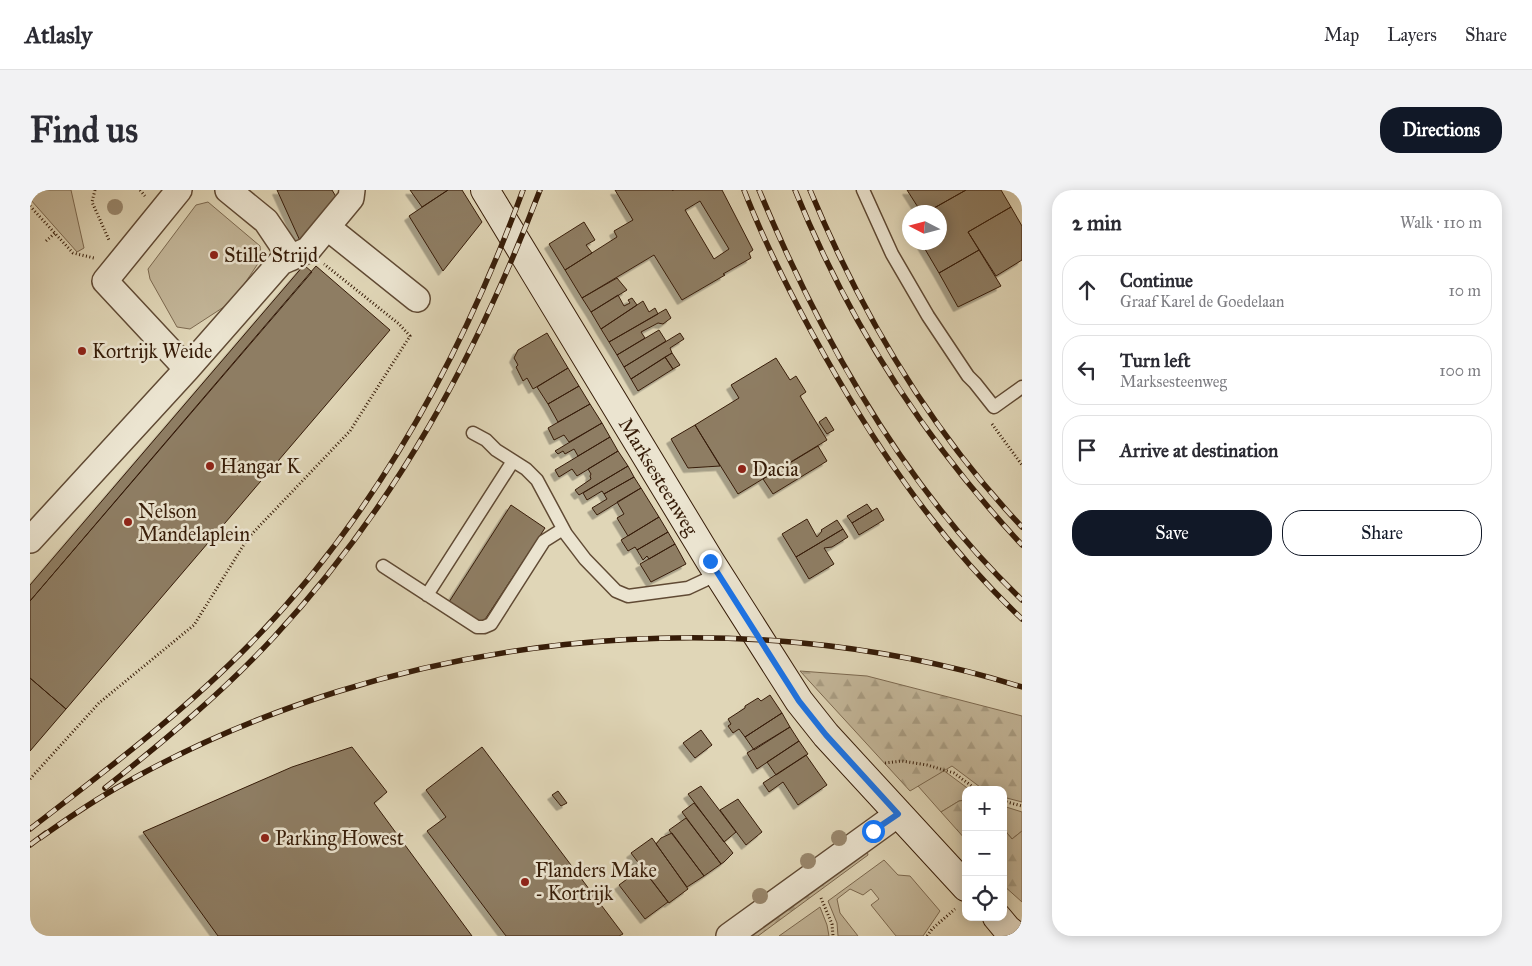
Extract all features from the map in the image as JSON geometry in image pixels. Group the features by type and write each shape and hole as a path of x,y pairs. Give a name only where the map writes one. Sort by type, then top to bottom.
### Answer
{"street":[{"path":"179,190 105,281 187,369"},
{"path":"228,190 266,221 299,254"},
{"name":"Marksesteenweg","path":"485,190 718,574 799,701 826,735 898,814 962,895"},
{"path":"30,540 282,262 299,254 327,228 350,193"},
{"path":"327,228 417,299"},
{"path":"729,936 898,814"},
{"path":"1007,912 1022,916"},
{"path":"1000,921 1016,936"}],"lane":[{"path":"863,190 892,254 928,316 968,376 994,407 1022,387"},
{"path":"473,433 526,469 537,480 563,529 585,559 616,591 628,596 688,588 718,574"},
{"path":"427,595 513,461"},
{"path":"383,566 477,627 484,627 491,624 544,542 563,529"}],"path":[{"path":"94,190 92,202 119,264"},
{"path":"30,206 73,253 119,264"},
{"path":"46,241 55,233"},
{"path":"30,779 99,703 194,625 248,538 350,431 410,336 399,324 299,254"},
{"path":"864,777 880,764 902,760 927,764 954,773 972,786"},
{"path":"1007,802 1022,806"},
{"path":"810,878 826,906 832,924 833,936"},
{"path":"927,936 962,897"}],"green space":[{"path":"30,190 71,190 84,248 77,252 30,199"},
{"path":"208,202 260,246 261,259 233,301 190,329 177,327 150,279 148,269 196,205"},
{"path":"800,671 867,676 1022,716 1022,802 1007,798 1007,786 979,786 952,766 910,791"},
{"path":"943,770 965,786 962,786 962,801 941,812 918,786"},
{"path":"962,801 962,836 941,812"},
{"path":"1007,807 1022,812 1022,831 1012,839 1007,833"},
{"path":"1022,831 1022,902 1007,889 1007,833 1012,839"},
{"path":"867,851 868,855 758,936 750,936"},
{"path":"884,860 898,875 910,876 940,911 923,936 896,936 871,905 879,899 871,889 863,895 850,889 837,899 840,913 858,936 838,936 837,923 828,901"},
{"path":"820,907 829,936 779,936"}],"building":[{"path":"277,190 332,190 338,200 301,243"},
{"path":"410,190 448,190 422,207"},
{"path":"448,190 462,190 482,222 443,271 409,216"},
{"path":"615,190 722,190 753,250 749,253 751,258 682,300 654,255 582,298 565,270 617,237 614,231 633,220","holes":["700,201 729,249 714,259 685,210"]},
{"path":"907,190 966,190 939,205 917,205"},
{"path":"966,190 1001,190 1011,207 968,232 979,250 939,273 926,250 947,250 947,205 939,205"},
{"path":"1011,207 1022,226 1022,260 996,276 968,232"},
{"path":"584,222 595,240 586,245 592,253 565,270 549,244"},
{"path":"979,250 1001,286 958,307 939,273"},
{"path":"304,265 312,272 30,601 30,585"},
{"name":"Hangar K","path":"316,266 390,330 66,709 30,678 30,601"},
{"path":"617,278 627,290 591,312 582,298"},
{"path":"618,295 624,306 630,303 628,300 632,298 637,305 601,329 591,312"},
{"path":"643,301 649,312 655,308 658,314 609,342 601,329"},
{"path":"666,309 671,318 663,324 658,323 641,332 645,338 617,355 609,342"},
{"path":"659,330 666,341 624,367 617,355"},
{"path":"547,333 568,368 533,389 527,378 523,381 514,358 518,350"},
{"path":"680,333 684,339 670,348 672,353 631,379 624,367"},
{"path":"672,353 680,365 673,369 665,357"},
{"path":"665,357 673,369 638,391 631,379"},
{"path":"776,358 790,380 796,376 806,392 800,396 827,440 738,494 695,425 739,398 731,385"},
{"path":"568,368 579,386 548,404 537,387"},
{"path":"579,386 590,404 558,422 548,404"},
{"path":"590,404 602,423 569,442 564,435 554,440 548,428"},
{"path":"826,417 834,430 827,434 819,422"},
{"path":"602,423 610,437 578,456 574,449 565,454 563,451 558,454 555,451"},
{"path":"695,425 720,466 688,468 671,439"},
{"path":"610,437 618,451 577,476 572,469 559,477 555,470"},
{"path":"818,446 827,461 773,494 763,479"},
{"path":"618,451 628,466 579,495 575,490 591,479 588,469"},
{"path":"628,466 634,477 604,494 602,491 587,500 583,493"},
{"path":"634,477 641,488 597,515 592,508 607,499 604,494"},
{"path":"641,488 659,517 628,536 617,518 624,514 617,502"},
{"path":"867,504 872,511 852,523 847,516"},
{"path":"511,505 545,528 482,624 449,602"},
{"path":"877,508 884,520 859,535 852,523"},
{"path":"659,517 668,532 637,550 635,547 628,551 621,540"},
{"path":"807,519 817,537 821,530 837,520 843,529 796,557 782,534"},
{"path":"843,529 848,537 832,547 824,548 834,564 809,579 796,557"},
{"path":"668,532 675,544 649,559 647,556 643,560 637,550"},
{"path":"675,544 686,564 651,582 640,564"},
{"path":"30,678 66,709 30,751"},
{"path":"770,695 782,713 745,737 739,729 733,733 728,726 731,724 728,719 758,698 761,701"},
{"path":"782,713 790,727 754,750 745,737"},
{"path":"790,727 799,741 757,769 747,753"},
{"path":"701,730 712,745 695,758 683,743"},
{"path":"799,741 808,754 776,775 767,762"},
{"name":"Parking Howest","path":"352,747 387,792 374,803 472,936 218,936 143,832 292,767"},
{"name":"Flanders Make - Kortrijk","path":"482,747 623,934 619,936 506,936 427,831 446,817 426,790"},
{"path":"806,755 827,785 798,805 783,782 769,792 763,783"},
{"path":"701,786 736,832 724,842 688,794"},
{"path":"558,791 567,803 561,806 552,795"},
{"path":"738,799 762,832 746,845 720,810"},
{"path":"694,803 733,853 721,864 682,812"},
{"path":"686,818 721,864 704,876 669,830"},
{"path":"672,833 704,876 687,887 656,844 661,838"},
{"path":"652,838 688,889 669,903 631,853"},
{"path":"642,868 668,902 645,919 619,885"}],"railway":[{"path":"30,829 144,740 199,693 251,643 296,594 337,542 375,488 411,431 443,373 499,252 523,190"},
{"path":"105,788 192,716 234,678 274,637 318,587 358,535 395,482 429,427 460,370 489,312 540,190"},
{"path":"744,190 767,245 803,316 834,372 881,448 932,520 990,587 1022,619"},
{"path":"759,190 783,246 838,355 903,460 979,556 1022,600"},
{"path":"795,190 839,286 892,378 953,464 1022,545"},
{"path":"810,190 852,281 875,325 901,368 957,451 1022,527"},
{"path":"40,838 82,809 127,782 230,731 338,692 450,662 565,644 681,638 797,642 911,659 1022,687"},
{"path":"30,845 46,833"}],"place":[{"name":"Stille Strijd","path":"214,255"},
{"name":"Kortrijk Weide","path":"82,351"},
{"name":"Hangar K","path":"210,466"},
{"name":"Dacia","path":"742,469"},
{"name":"Nelson Mandelaplein","path":"128,522"},
{"name":"Parking Howest","path":"265,838"},
{"name":"Flanders Make - Kortrijk","path":"525,882"}],"route":[{"path":"710,561 799,701 826,735 898,814 873,831"}]}
